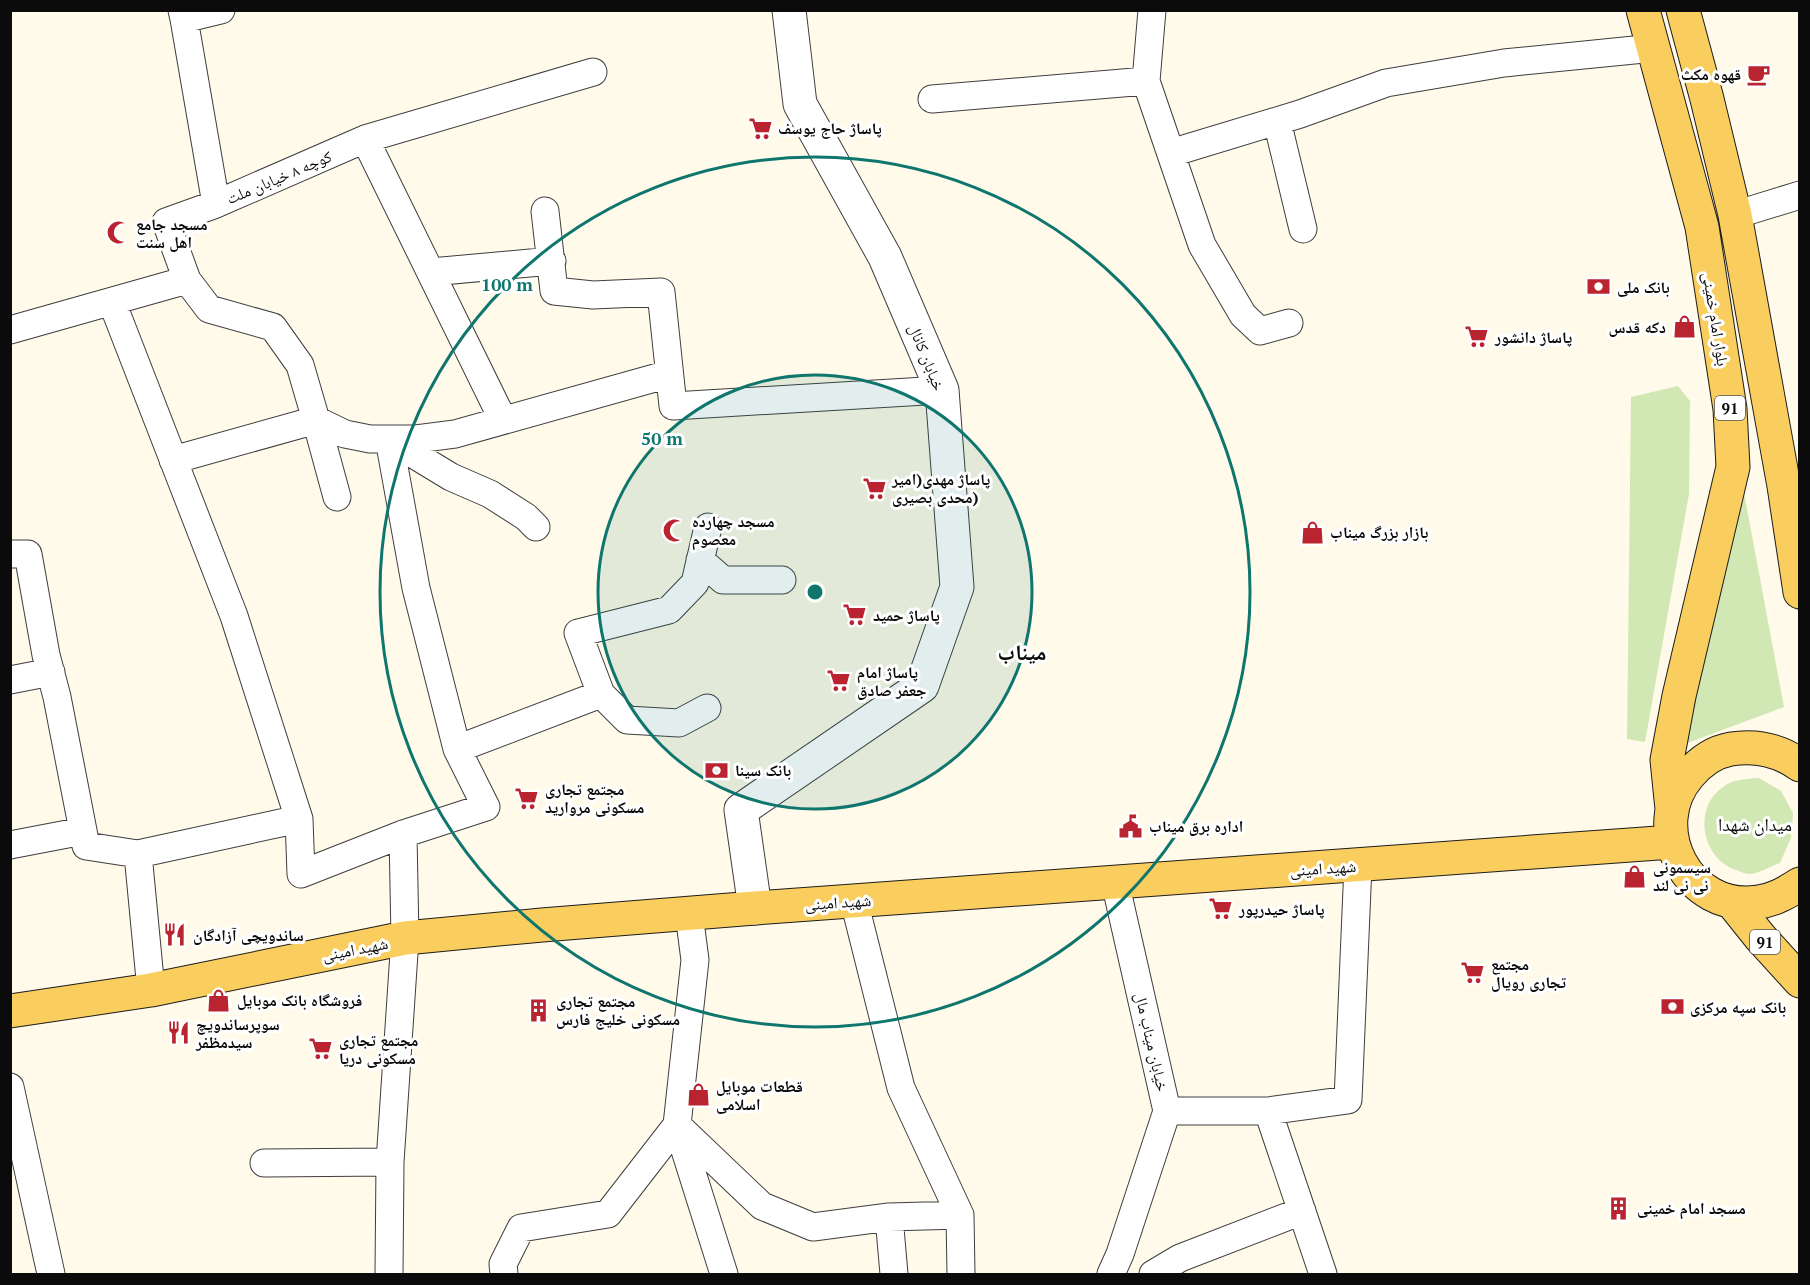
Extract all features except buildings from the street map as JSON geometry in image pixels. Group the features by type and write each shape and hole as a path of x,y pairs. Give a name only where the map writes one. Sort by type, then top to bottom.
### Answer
{"main road":[{"name":"بلوار امام خمینی","path":"1643,10 1702,227 1730,409 1733,467 1679,696 1667,760 1672,809"},
{"name":"91","path":"1683,10 1735,215 1784,486 1799,588"},
{"name":"91","path":"1800,765 1775,751 1748,747 1722,751 1699,764 1682,784 1672,809 1670,826 1672,842 1680,863 1694,881 1712,894 1732,902 1757,903 1780,896 1800,884"},
{"name":"شهید امینی","path":"10,1011 151,990 405,938 755,908 1672,842"},
{"name":"91","path":"1732,902 1800,981"}],"street":[{"path":"216,204 183,15 221,10"},
{"name":"خیابان کانال","path":"755,908 741,810 922,686 957,587 942,390 885,257 800,104 789,10"},
{"path":"1152,10 1146,81 1203,245 1243,315 1260,330 1289,323"},
{"path":"1171,153 1277,121 1386,83 1504,63 1654,48"},
{"name":"کوچه ۸ خیابان ملت","path":"187,280 166,222 216,204 365,139 593,72"},
{"path":"932,99 1146,81"},
{"path":"1277,121 1303,229"},
{"path":"365,139 503,420"},
{"path":"1735,215 1800,195"},
{"path":"545,211 554,291 593,295 661,292 673,406 942,390"},
{"path":"431,272 552,261"},
{"path":"10,330 187,280 210,309 273,327 300,365 337,497"},
{"path":"112,302 234,616 299,819 301,874 403,834 486,807 457,749 416,588 389,439"},
{"path":"173,460 316,420 345,434 370,439 416,439 455,434 669,374"},
{"path":"389,439 451,477 490,494 526,517 536,527"},
{"path":"707,708 679,723 627,720 601,694 578,633 669,610 695,583 708,527"},
{"path":"10,554 28,554 46,655 57,696 86,846 138,854 299,819"},
{"path":"700,560 723,580 782,580"},
{"path":"10,680 51,672"},
{"path":"457,749 601,694"},
{"path":"10,845 83,831"},
{"path":"389,1275 390,1162 405,938 403,834"},
{"path":"138,854 151,990"},
{"name":"خیابان میناب مال","path":"1115,882 1167,1111 1268,1111 1348,1100 1358,865"},
{"path":"854,901 900,1088 960,1215 961,1275"},
{"path":"689,914 695,960 677,1125 724,1275"},
{"path":"10,1087 51,1275"},
{"path":"1111,1275 1167,1111"},
{"path":"1268,1111 1323,1275"},
{"path":"677,1125 762,1206 813,1227 889,1217 960,1215"},
{"path":"504,1275 503,1264 521,1228 608,1214 677,1125"},
{"path":"264,1163 390,1162"},
{"path":"1153,1275 1180,1258 1302,1211"},
{"path":"889,1217 894,1275"}],"green space":[{"path":"1678,386 1690,401 1689,494 1645,742 1627,739 1631,397"},
{"path":"1744,493 1784,707 1682,745"},
{"path":"1759,778 1781,791 1793,813 1791,838 1780,863 1756,873 1747,874 1724,864 1715,855 1705,832 1705,820 1707,807 1713,796 1723,787 1735,781"}],"place":[{"name":"قهوه مکث","path":"1759,74"},
{"name":"پاساژ حاج یوسف","path":"760,128"},
{"name":"مسجد جامع اهل سنت","path":"118,233"},
{"name":"بانک ملی","path":"1599,287"},
{"name":"دکه قدس","path":"1684,327"},
{"name":"پاساژ دانشور","path":"1477,337"},
{"name":"پاساژ مهدی(امیر محدی بصیری)","path":"874,488"},
{"name":"مسجد چهارده معصوم","path":"674,530"},
{"name":"بازار بزرگ میناب","path":"1312,532"},
{"name":"پاساژ حمید","path":"855,615"},
{"name":"پاساژ امام جعفر صادق","path":"839,681"},
{"name":"بانک سینا","path":"717,770"},
{"name":"مجتمع تجاری مسکونی مروارید","path":"527,798"},
{"name":"اداره برق میناب","path":"1131,826"},
{"name":"سیسمونی نی نی لند","path":"1635,876"},
{"name":"پاساژ حیدرپور","path":"1221,909"},
{"name":"ساندویچی آزادگان","path":"175,935"},
{"name":"مجتمع تجاری رویال","path":"1473,973"},
{"name":"فروشگاه بانک موبایل","path":"219,1000"},
{"name":"بانک سپه مرکزی","path":"1672,1007"},
{"name":"مجتمع تجاری مسکونی خلیج فارس","path":"538,1010"},
{"name":"سوپرساندویچ سیدمظفر","path":"178,1033"},
{"name":"مجتمع تجاری مسکونی دریا","path":"321,1049"},
{"name":"قطعات موبایل اسلامی","path":"698,1095"},
{"name":"مسجد امام خمینی","path":"1619,1208"}],"district":[{"name":"میناب","path":"1022,651"},
{"name":"میدان شهدا","path":"1755,824"}]}
